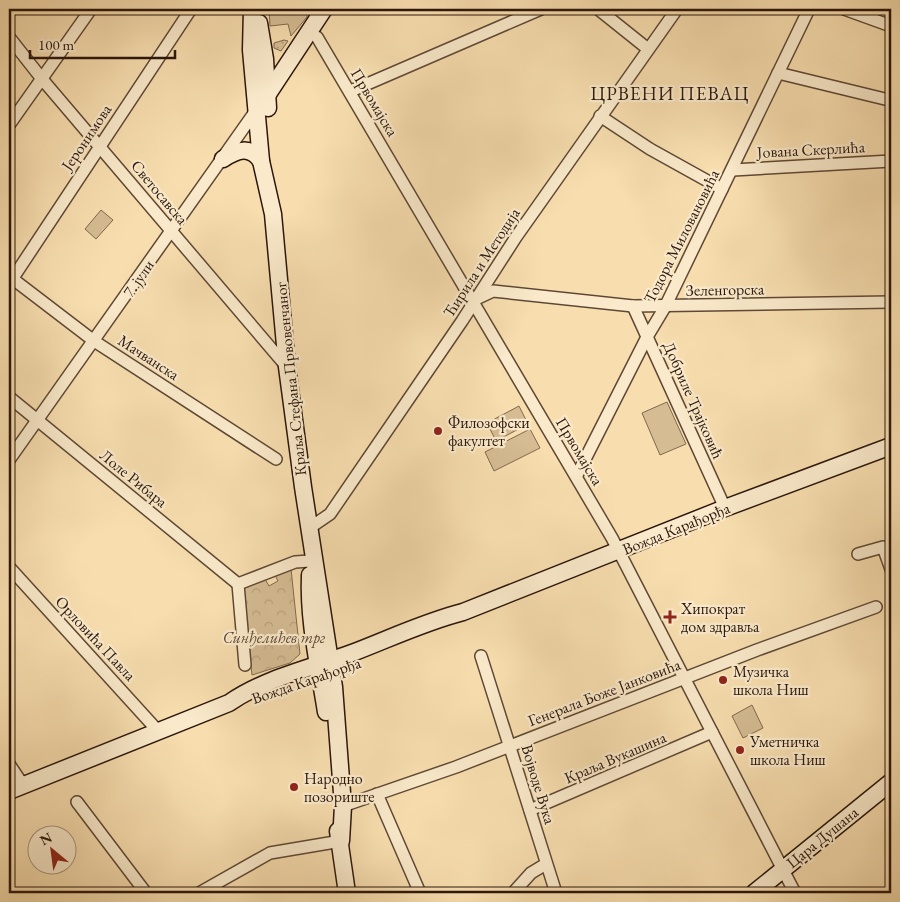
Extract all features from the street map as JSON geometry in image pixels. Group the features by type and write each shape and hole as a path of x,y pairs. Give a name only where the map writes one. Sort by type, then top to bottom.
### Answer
{"main road":[{"name":"Краља Стефана Првовенчаног","path":"252,9 251,50 262,102 274,178 273,214"},
{"name":"Краља Стефана Првовенчаног","path":"257,9 265,60 261,161 273,214 288,367 325,668"},
{"name":"7. јули","path":"262,102 324,9"},
{"name":"7. јули","path":"262,102 292,72 338,9"},
{"path":"223,159 237,151 248,150 256,154 261,161"},
{"name":"Вожда Карађорђа","path":"16,788 229,703 253,700 325,668 362,661 436,629 463,612 725,508 891,446"},
{"name":"Краља Стефана Првовенчаног","path":"310,536 309,597 325,668"},
{"path":"325,668 343,806 341,842"},
{"path":"325,668 336,824 341,842 347,893"},
{"name":"Цара Душана","path":"754,893 891,782"}],"street":[{"path":"9,125 91,9"},
{"name":"Јеронимова","path":"10,280 191,9"},
{"path":"351,91 541,9"},
{"path":"598,9 648,49"},
{"name":"Ћирила и Методија","path":"310,536 330,514 600,116 677,9"},
{"name":"Тодора Миловановића","path":"577,475 733,170 809,9"},
{"path":"844,9 891,26"},
{"name":"Светосавска","path":"9,37 42,79 288,367"},
{"name":"Првомајска","path":"317,37 351,91 577,475 619,550 795,893"},
{"path":"778,72 889,100"},
{"name":"7. јули","path":"9,460 262,102"},
{"path":"600,116 650,149 722,189"},
{"name":"Јована Скерлића","path":"733,170 891,161"},
{"name":"Мачванска","path":"10,280 94,341 276,459"},
{"name":"Зеленгорска","path":"473,301 487,292 497,291 633,306 891,302"},
{"name":"Добриле Трајковић","path":"633,306 725,508"},
{"name":"Лоле Рибара","path":"9,398 238,584"},
{"path":"858,554 883,547 891,569"},
{"path":"244,665 238,584 295,562 310,561"},
{"name":"Орловића Павла","path":"9,567 158,731"},
{"name":"Генерала Боже Јанковића","path":"343,806 510,746 876,607"},
{"name":"Војводе Вука","path":"481,656 556,893"},
{"name":"Краља Вукашина","path":"530,810 712,732"},
{"path":"9,764 16,788"},
{"path":"377,794 420,893"},
{"path":"77,802 146,893"},
{"path":"199,893 270,853 341,842"},
{"path":"513,893 531,873 546,864"}],"green space":[{"path":"269,9 286,9 299,14 307,13 307,17 291,36 288,24 270,26"},
{"path":"284,40 288,41 281,51 274,48 274,43"},
{"path":"101,210 113,220 96,239 85,229"},
{"path":"667,402 686,444 660,455 642,413"},
{"path":"519,406 528,424 496,441 487,423"},
{"path":"530,429 540,448 494,471 485,452"},
{"name":"Синђелићев трг","path":"291,569 300,654 290,663 252,675 243,589 265,579 269,586 278,581 275,575"},
{"path":"752,705 763,728 743,738 732,716"}],"place":[{"name":"Филозофски факултет","path":"438,431"},
{"name":"Хипократ дом здравља","path":"670,617"},
{"name":"Музичка школа Ниш","path":"723,680"},
{"name":"Уметничка школа Ниш","path":"740,750"},
{"name":"Народно позориште","path":"294,787"}],"district":[{"name":"ЦРВЕНИ ПЕВАЦ","path":"670,93"}]}
